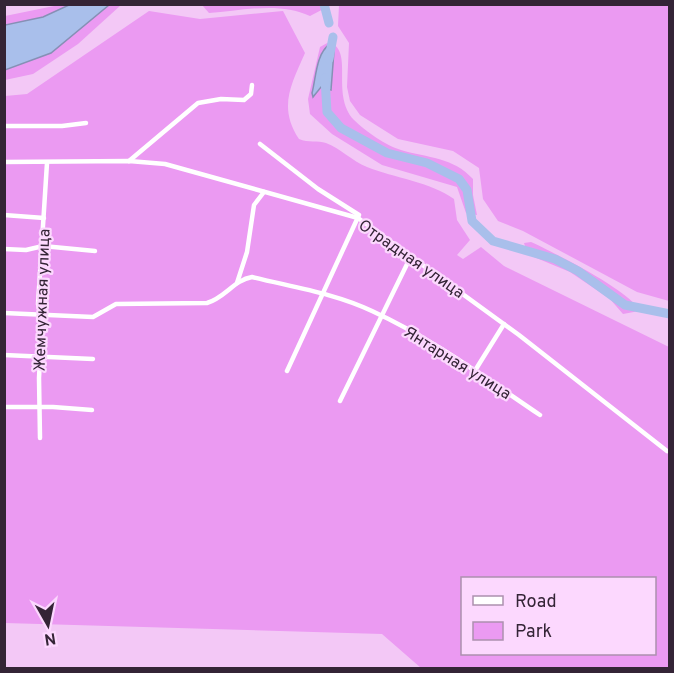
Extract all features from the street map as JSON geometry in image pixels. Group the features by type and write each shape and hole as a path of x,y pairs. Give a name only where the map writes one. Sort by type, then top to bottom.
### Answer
{"street":[{"path":"129,161 198,103 221,99 244,100 250,94 252,85"},
{"path":"4,126 62,126 86,123"},
{"path":"260,144 359,215 287,370"},
{"name":"Отрадная улица","path":"4,162 129,161 165,164 358,218 504,324 667,451"},
{"name":"Жемчужная улица","path":"39,438 41,314 38,304 47,163"},
{"path":"4,313 93,317 116,304 207,303 219,299 237,282 247,252 254,205 264,192"},
{"path":"4,215 44,218"},
{"path":"4,249 26,250 43,246 95,251"},
{"path":"340,401 411,256"},
{"name":"Янтарная улица","path":"237,282 252,277 322,293 381,315 438,345 540,415"},
{"path":"471,377 504,324"},
{"path":"4,355 93,359"},
{"path":"4,407 93,410"}],"green space":[{"path":"333,4 310,16 298,11 273,8 209,13 202,5"},
{"path":"59,5 121,5 78,44 33,74 5,80 5,16"},
{"path":"339,5 669,5 669,301 637,292 523,231 498,221 483,199 479,168 453,151 398,139 360,115 350,101 347,87 349,43 338,26"},
{"path":"149,11 200,19 283,11 305,53 291,86 288,106 289,117 299,139 326,143 367,167 445,193 454,199 457,220 470,240 457,255 463,259 481,247 504,266 669,347 669,668 421,668 382,634 5,623 5,96 27,94"},
{"path":"329,42 337,47 340,54 344,98 347,110 354,120 389,145 449,162 465,172 473,179 477,215 466,213 457,187 382,165 332,134 310,114 308,99 320,47"},
{"path":"531,242 607,283 622,293 639,311 623,314 610,299 570,272 534,257 526,249 524,243"}],"water":[{"path":"69,5 109,5 51,53 5,70 5,25 43,17"},
{"path":"330,44 334,51 331,90 321,87 313,97 317,66 322,53"}],"waterway":[{"path":"324,4 329,23"},
{"path":"329,59 333,37"},
{"path":"325,78 327,112 341,128 387,153 427,163 459,179 467,190 472,221 493,241 555,259 578,271 625,305 670,314"}]}
